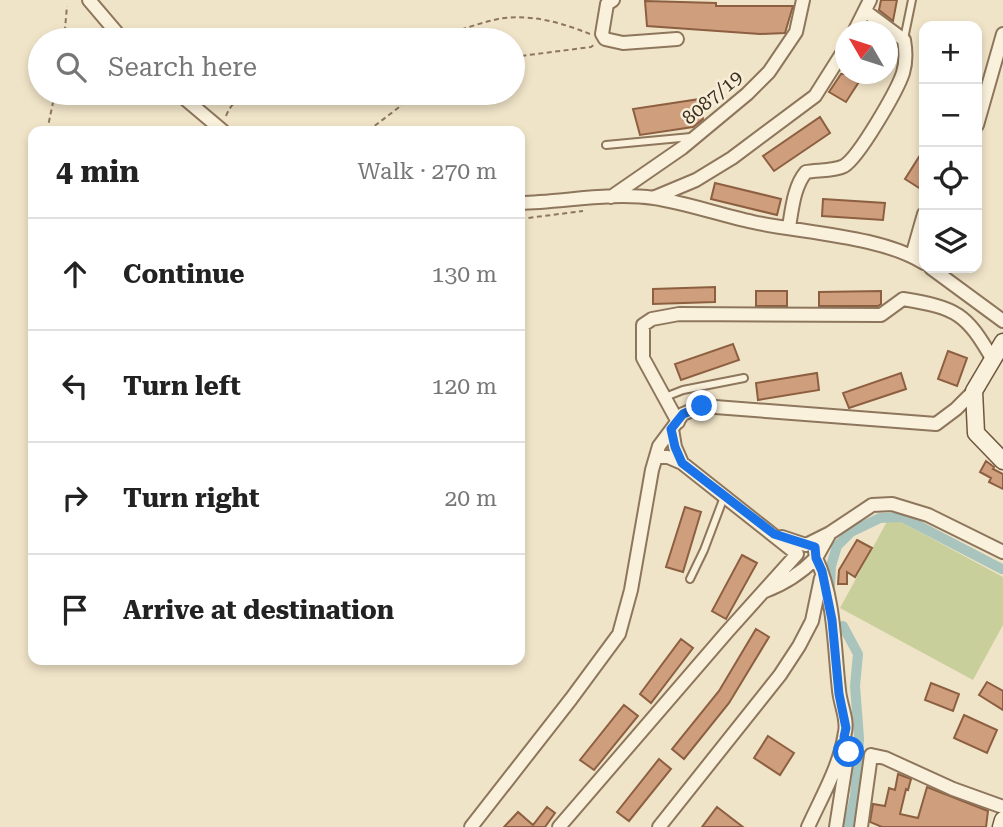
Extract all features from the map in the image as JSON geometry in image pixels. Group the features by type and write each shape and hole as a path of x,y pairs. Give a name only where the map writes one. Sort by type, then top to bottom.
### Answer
{"street":[{"path":"89,0 113,28"},
{"path":"612,0 607,4 602,34 605,40 622,43 677,39"},
{"name":"8087/19","path":"611,197 696,136 769,72 796,32 803,0"},
{"path":"789,227 798,183 803,175 806,172 842,168 855,156 897,89 904,70 904,40 867,5 859,21"},
{"path":"982,108 1003,34"},
{"path":"653,198 696,180 732,158 815,96 835,63"},
{"path":"195,105 224,125"},
{"path":"525,203 611,197 653,198 895,250 919,260"},
{"path":"912,256 919,232"},
{"path":"938,273 1003,321"},
{"path":"682,463 675,447 675,425 664,397 643,358 643,325 652,319 678,314 881,315 903,299 935,304 965,319 998,359"},
{"path":"471,827 619,634 631,590 659,446 683,414 702,406 936,424 974,391 998,359 1003,342"},
{"path":"974,391 976,433 1003,461"},
{"path":"656,457 667,457 682,463 774,534 802,550"},
{"path":"559,827 727,632 802,550 872,505 892,504 928,515 1003,552"},
{"path":"764,592 782,585 813,561 830,533"},
{"path":"802,550 799,561 813,561 822,571 832,620 839,694 846,728 840,759 808,827"},
{"path":"659,827 780,675 799,646 812,621 822,571"},
{"path":"836,827 849,752 844,737"},
{"path":"861,827 871,755 885,758 953,789 1003,807"},
{"path":"1001,827 1003,820"}],"lane":[{"path":"904,40 912,0"},
{"path":"606,145 696,136"},
{"path":"664,397 684,390 744,378"},
{"path":"690,579 724,495"}],"path":[{"path":"65,28 67,6"},
{"path":"468,28 500,18 526,18 566,25 596,38 591,47 525,55"},
{"path":"48,126 52,105"},
{"path":"224,125 230,105"},
{"path":"375,126 401,105"}],"green space":[{"path":"890,516 1003,577 1003,625 973,680 840,608"}],"building":[{"path":"881,0 897,0 893,21 879,10"},
{"path":"645,1 716,3 716,6 793,6 785,33 760,34 647,26"},
{"path":"835,83 858,84 846,102 829,92"},
{"path":"700,99 703,119 693,127 640,135 633,109"},
{"path":"820,117 830,133 774,171 763,156"},
{"path":"919,157 919,188 905,179"},
{"path":"715,183 781,199 777,215 711,199"},
{"path":"823,199 885,203 883,220 822,216"},
{"path":"715,287 715,302 653,304 653,289"},
{"path":"756,291 787,291 787,306 756,306"},
{"path":"881,291 881,304 878,306 819,306 819,292"},
{"path":"733,344 739,360 681,380 675,364"},
{"path":"948,351 967,358 957,386 938,379"},
{"path":"817,373 819,390 758,400 756,383"},
{"path":"901,373 906,389 849,408 843,393"},
{"path":"986,461 993,469 1003,474 1003,489 989,482 991,478 980,472"},
{"path":"685,507 701,512 683,572 666,567"},
{"path":"857,540 872,548 855,577 847,572 847,584 838,584 839,570"},
{"path":"742,555 757,563 726,619 712,611"},
{"path":"756,629 769,637 729,703 684,759 672,749 719,691"},
{"path":"681,639 693,648 651,703 640,694"},
{"path":"987,682 1003,691 1003,710 979,695"},
{"path":"931,683 959,694 953,711 925,700"},
{"path":"624,705 638,716 594,770 580,760"},
{"path":"964,715 997,730 987,753 954,738"},
{"path":"768,736 794,753 780,775 754,758"},
{"path":"659,759 671,769 629,821 617,812"},
{"path":"898,774 911,779 900,814 918,818 927,787 988,811 986,827 882,827 870,822 873,804 885,806 889,788 895,790"},
{"path":"547,807 555,813 545,827 504,827 518,812 533,825"},
{"path":"717,807 743,827 702,827"}],"waterway":[{"path":"830,587 831,566 837,546 851,532 880,518 902,517 1002,569"},
{"path":"843,626 858,654 855,686 858,760 855,796 848,827"}],"route":[{"path":"702,406 683,414 671,429 682,463 774,534 815,547 832,620 839,694 846,728 844,737 849,752"}]}
